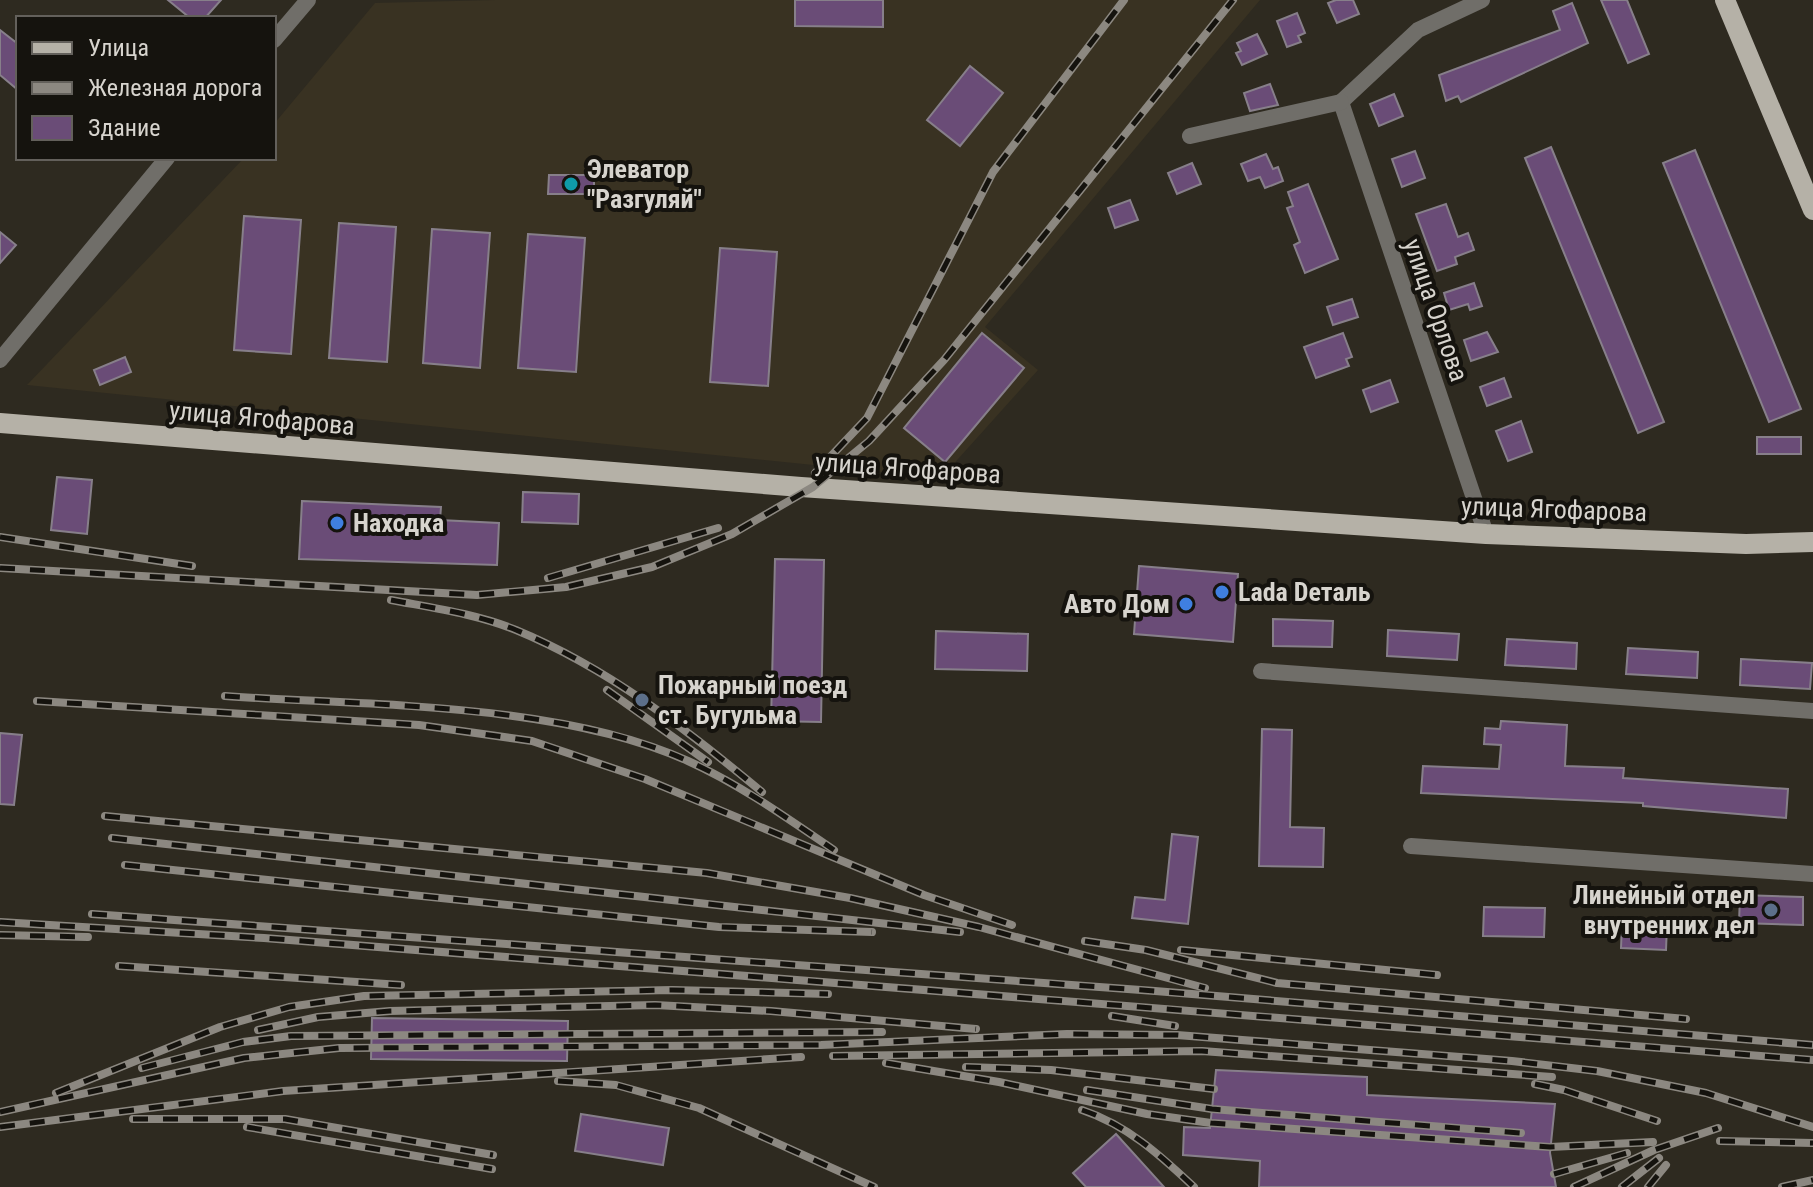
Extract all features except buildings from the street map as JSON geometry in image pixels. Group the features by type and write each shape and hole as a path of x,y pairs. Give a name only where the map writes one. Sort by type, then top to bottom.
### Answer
{"main road":[{"path":"1725,0 1813,210"},
{"name":"улица Ягофарова","path":"0,423 801,487 1486,534 1746,544 1813,542"}],"street":[{"path":"276,38 308,0"},
{"path":"1190,136 1341,102 1418,30 1482,0"},
{"name":"улица Орлова","path":"1341,102 1486,534"},
{"path":"0,360 165,160"},
{"path":"1261,671 1813,711"},
{"path":"1411,846 1813,874"}],"shaded area":[{"path":"495,0 1260,0 985,327 1038,370 941,478 27,385 242,160 276,160 276,122 375,3"}],"railway":[{"path":"815,473 867,418 993,172 1124,0"},
{"path":"0,568 477,595 566,587 652,567 732,534 813,487 869,441 944,360 1233,0"},
{"path":"548,578 718,528"},
{"path":"0,537 192,566"},
{"path":"391,600 486,620 516,630 583,662 645,702 762,792"},
{"path":"607,690 708,762"},
{"path":"225,696 462,710 581,727 637,742 708,770 763,802 834,850"},
{"path":"37,701 419,725 532,741 645,779 924,895 1012,925"},
{"path":"105,816 707,873 850,898 979,927 1205,988"},
{"path":"112,838 960,932"},
{"path":"125,865 719,927 872,932"},
{"path":"92,914 1155,991 1813,1045"},
{"path":"0,922 264,938 1813,1060"},
{"path":"0,935 88,937"},
{"path":"1085,941 1146,950 1277,983 1686,1019"},
{"path":"1181,950 1437,975"},
{"path":"119,966 401,985"},
{"path":"56,1093 220,1027 289,1007 364,996 672,990 828,994"},
{"path":"258,1030 318,1017 390,1011 655,1005 771,1011 976,1029"},
{"path":"1112,1016 1175,1026"},
{"path":"142,1068 243,1042 291,1036 882,1032"},
{"path":"0,1112 244,1058 339,1048 821,1045 1067,1034 1177,1035 1512,1061 1597,1071 1706,1093 1813,1127"},
{"path":"833,1056 1202,1051 1552,1077"},
{"path":"0,1127 283,1091 801,1057"},
{"path":"886,1063 999,1082 1147,1114 1211,1123 1550,1147 1653,1142"},
{"path":"966,1067 1051,1070 1214,1089"},
{"path":"558,1081 616,1085 699,1108 874,1187"},
{"path":"1535,1084 1564,1090 1657,1121"},
{"path":"1087,1090 1212,1109 1521,1133"},
{"path":"1082,1110 1128,1133 1194,1187"},
{"path":"133,1119 285,1119 493,1155"},
{"path":"247,1127 492,1169"},
{"path":"1574,1187 1654,1150 1718,1128"},
{"path":"1720,1141 1813,1143"},
{"path":"1554,1174 1627,1153"},
{"path":"1622,1187 1659,1158"},
{"path":"1648,1187 1666,1165"},
{"path":"1782,1187 1813,1180"}],"place":[{"name":"Элеватор \"Разгуляй\"","path":"571,184"},
{"name":"Находка","path":"337,523"},
{"name":"Lada Dеталь","path":"1222,592"},
{"name":"Авто Дом","path":"1186,604"},
{"name":"Пожарный поезд ст. Бугульма","path":"642,700"},
{"name":"Линейный отдел внутренних дел","path":"1771,910"}]}
